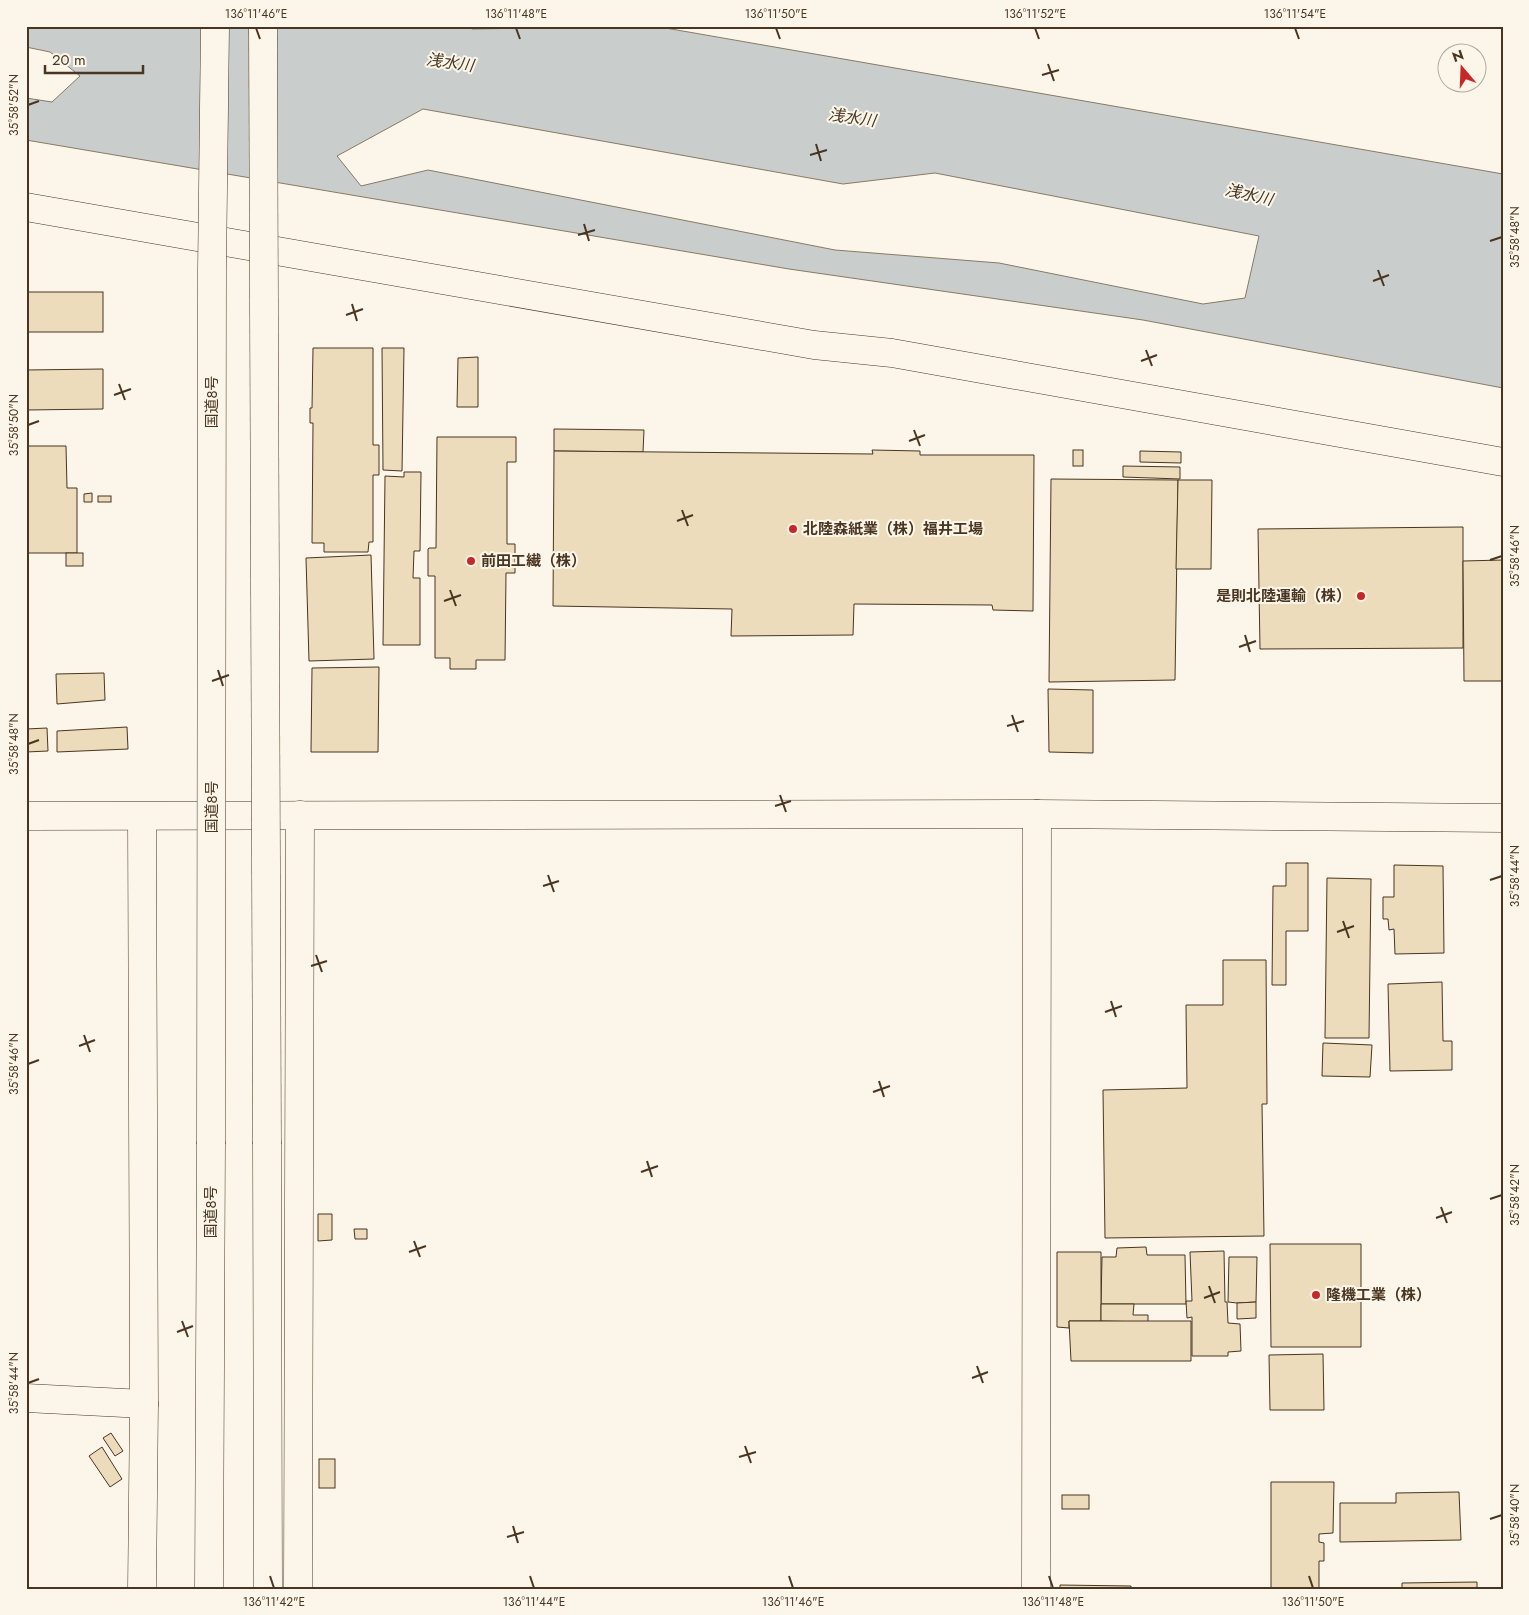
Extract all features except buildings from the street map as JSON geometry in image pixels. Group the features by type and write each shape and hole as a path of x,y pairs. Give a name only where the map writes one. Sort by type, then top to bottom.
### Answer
{"main road":[{"name":"国道8号","path":"209,1589 212,270 215,26"},
{"path":"263,26 268,1589"},
{"path":"26,208 814,345 892,353 1503,462"},
{"path":"1036,1589 1037,814"},
{"path":"26,816 1037,814 1503,818"},
{"path":"298,1589 300,815"},
{"path":"142,817 144,1404 142,1589"},
{"path":"26,1398 144,1404"}],"water":[{"name":"浅水川","path":"26,26 468,26 472,29 654,26 1503,174 1503,388 1143,320 789,269 26,140 26,98 52,102 80,76 50,52 26,47","holes":["423,109 843,184 935,173 1259,236 1245,298 1203,304 999,263 835,250 428,170 361,186 337,156"]}],"place":[{"name":"北陸森紙業（株）福井工場","path":"793,529"},
{"name":"前田工繊（株）","path":"471,561"},
{"name":"是則北陸運輸（株）","path":"1361,596"},
{"name":"隆機工業（株）","path":"1316,1295"}]}
